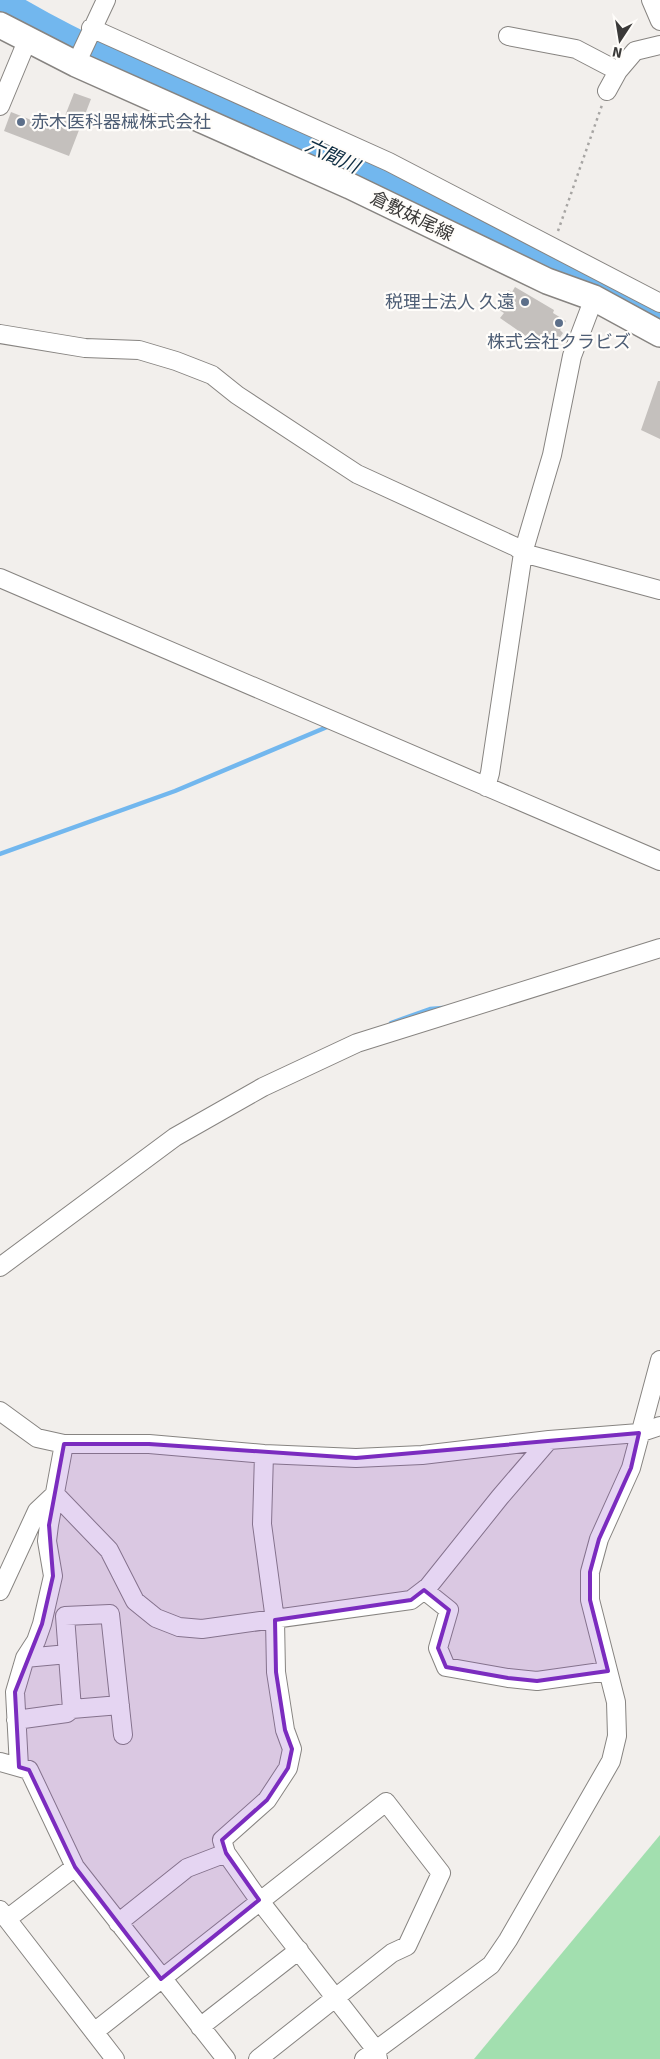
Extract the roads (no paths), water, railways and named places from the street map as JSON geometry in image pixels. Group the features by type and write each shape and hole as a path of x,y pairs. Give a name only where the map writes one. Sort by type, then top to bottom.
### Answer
{"main road":[{"name":"倉敷妹尾線","path":"0,25 27,41 78,60 350,186 547,281 594,298 660,334"}],"street":[{"path":"78,60 106,0"},
{"path":"651,0 660,21"},
{"path":"91,30 390,162 660,303"},
{"path":"508,36 576,49 618,70"},
{"path":"0,106 27,41"},
{"path":"607,91 618,70 635,51 660,45"},
{"path":"488,781 524,553 552,455 572,356 594,298"},
{"path":"0,334 85,348 139,350 176,361 212,375 237,396 357,474 441,511 516,547 524,553 660,590"},
{"path":"0,578 488,781 660,861"},
{"path":"0,1267 175,1137 263,1087 357,1043 660,948"},
{"path":"264,1454 262,1524 275,1620 276,1672 285,1730 292,1749 288,1768 267,1800 222,1840 226,1853 259,1900 337,1998 373,2056 491,1965 508,1940 611,1761 616,1736 616,1711 590,1600 590,1572 599,1539 631,1468 660,1360"},
{"path":"0,1411 37,1438 64,1444 149,1444 264,1454 356,1458 422,1455 549,1440 639,1433 660,1426"},
{"path":"55,1494 110,1550 135,1601 156,1618 179,1627 202,1629 411,1600 424,1590 549,1440"},
{"path":"19,1767 14,1692 25,1658 36,1640 42,1624 53,1576 47,1541 64,1444"},
{"path":"0,1591 37,1511 55,1494"},
{"path":"424,1590 449,1610 438,1648 446,1667 508,1678 537,1680 608,1671"},
{"path":"72,1710 65,1616 110,1614 123,1735"},
{"path":"25,1658 68,1654"},
{"path":"16,1720 67,1713 72,1710 120,1705"},
{"path":"0,1762 29,1770 75,1867 161,1979 226,2059"},
{"path":"94,2032 259,1900 386,1802 442,1873 408,1946 392,1953 258,2059"},
{"path":"118,1923 187,1868 226,1853"},
{"path":"75,1867 3,1914 114,2059"},
{"path":"200,2027 299,1950"}],"waterway":[{"name":"六間川","path":"0,1 38,23 118,63 408,189 535,252 660,318"},
{"path":"0,854 175,791 327,727"},
{"path":"391,1023 430,1009 443,1008"}],"place":[{"name":"赤木医科器械株式会社","path":"21,122"},
{"name":"税理士法人 久遠","path":"525,302"},
{"name":"株式会社クラビズ","path":"559,323"}]}
